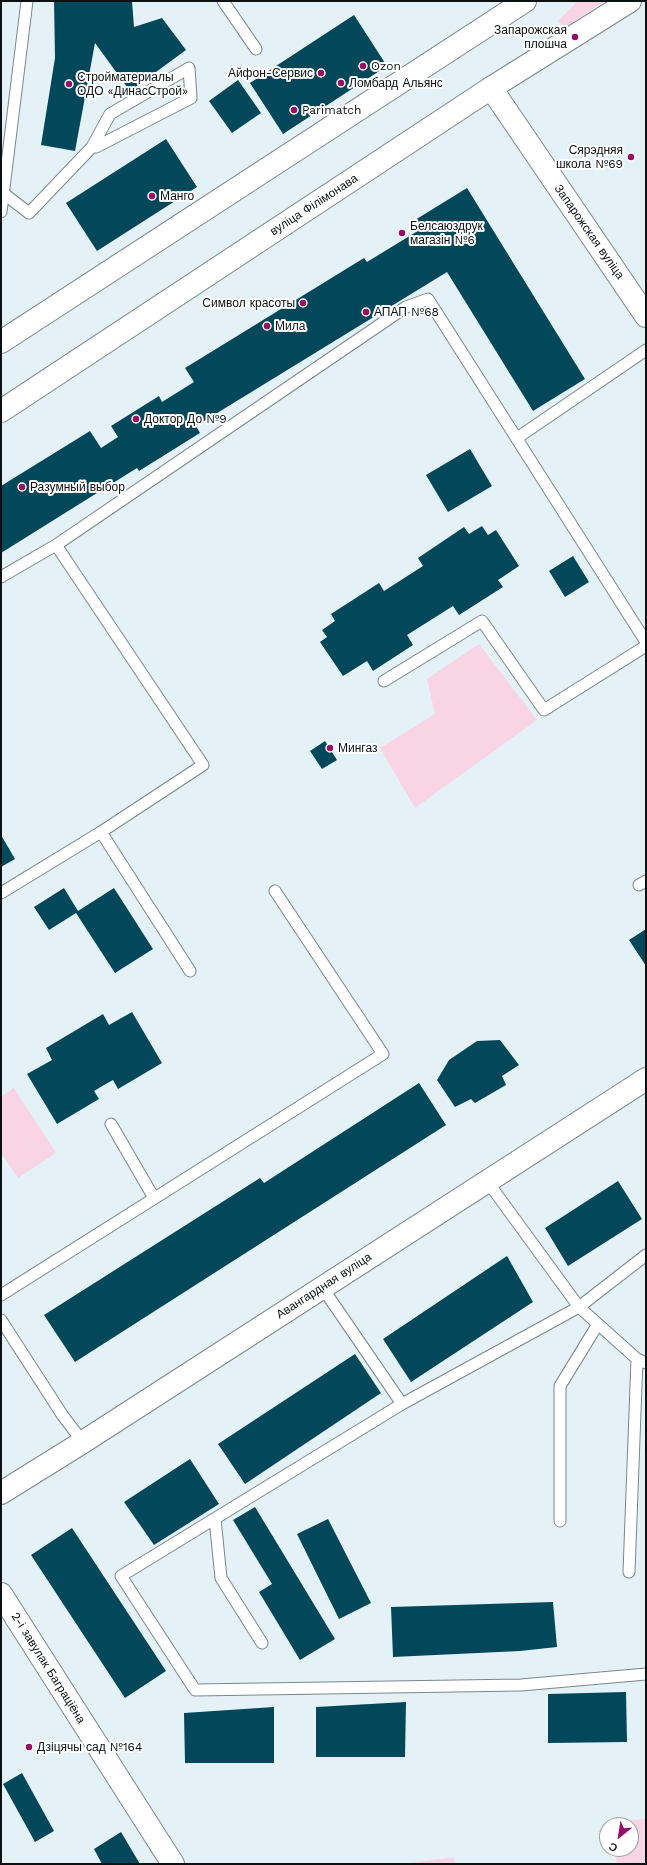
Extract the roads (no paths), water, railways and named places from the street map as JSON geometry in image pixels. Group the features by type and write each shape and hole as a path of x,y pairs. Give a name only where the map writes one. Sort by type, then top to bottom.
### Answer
{"main road":[{"path":"1,342 525,1"},
{"name":"вуліца Філімонава","path":"1,411 491,88 630,1"},
{"name":"Запарожская вуліца","path":"491,88 646,316"},
{"name":"Авангардная вуліца","path":"1,1493 83,1442 646,1078"},
{"name":"2-і завулак Баграціёна","path":"1,1594 173,1864"}],"lane":[{"path":"1,212 2,193 27,1"},
{"path":"223,1 256,49"},
{"path":"2,193 29,213 92,147 110,114 189,68 191,98 96,147 92,147"},
{"path":"1,578 56,546 406,307 428,299 646,642"},
{"path":"517,438 646,350"},
{"path":"1,893 101,832 203,765 56,546"},
{"path":"384,681 482,621 544,710 646,646"},
{"path":"101,832 190,971"},
{"path":"1,1295 383,1054 275,891"},
{"path":"111,1124 154,1198"},
{"path":"487,1181 580,1307 641,1361 630,1572"},
{"path":"646,1255 580,1307 402,1404 121,1576 195,1690 521,1685 646,1674"},
{"path":"322,1288 402,1404"},
{"path":"1,1320 63,1416 83,1442"},
{"path":"560,1521 560,1386 598,1324"},
{"path":"216,1519 221,1578 262,1643"}],"place":[{"name":"Запарожская плошча","path":"575,37"},
{"name":"Ozon","path":"363,66"},
{"name":"Айфон-Сервис","path":"321,73"},
{"name":"Ломбард Альянс","path":"341,83"},
{"name":"Стройматериалы ОДО «ДинасСтрой»","path":"69,84"},
{"name":"Parimatch","path":"294,110"},
{"name":"Сярэдняя школа №69","path":"631,157"},
{"name":"Манго","path":"152,196"},
{"name":"Белсаюздрук магазін №6","path":"402,233"},
{"name":"Символ красоты","path":"303,303"},
{"name":"АПАП №68","path":"366,312"},
{"name":"Мила","path":"267,326"},
{"name":"Доктор До №9","path":"136,419"},
{"name":"Разумный выбор","path":"22,487"},
{"name":"Мингаз","path":"330,748"},
{"name":"Дзіцячы сад №164","path":"29,1747"}]}
